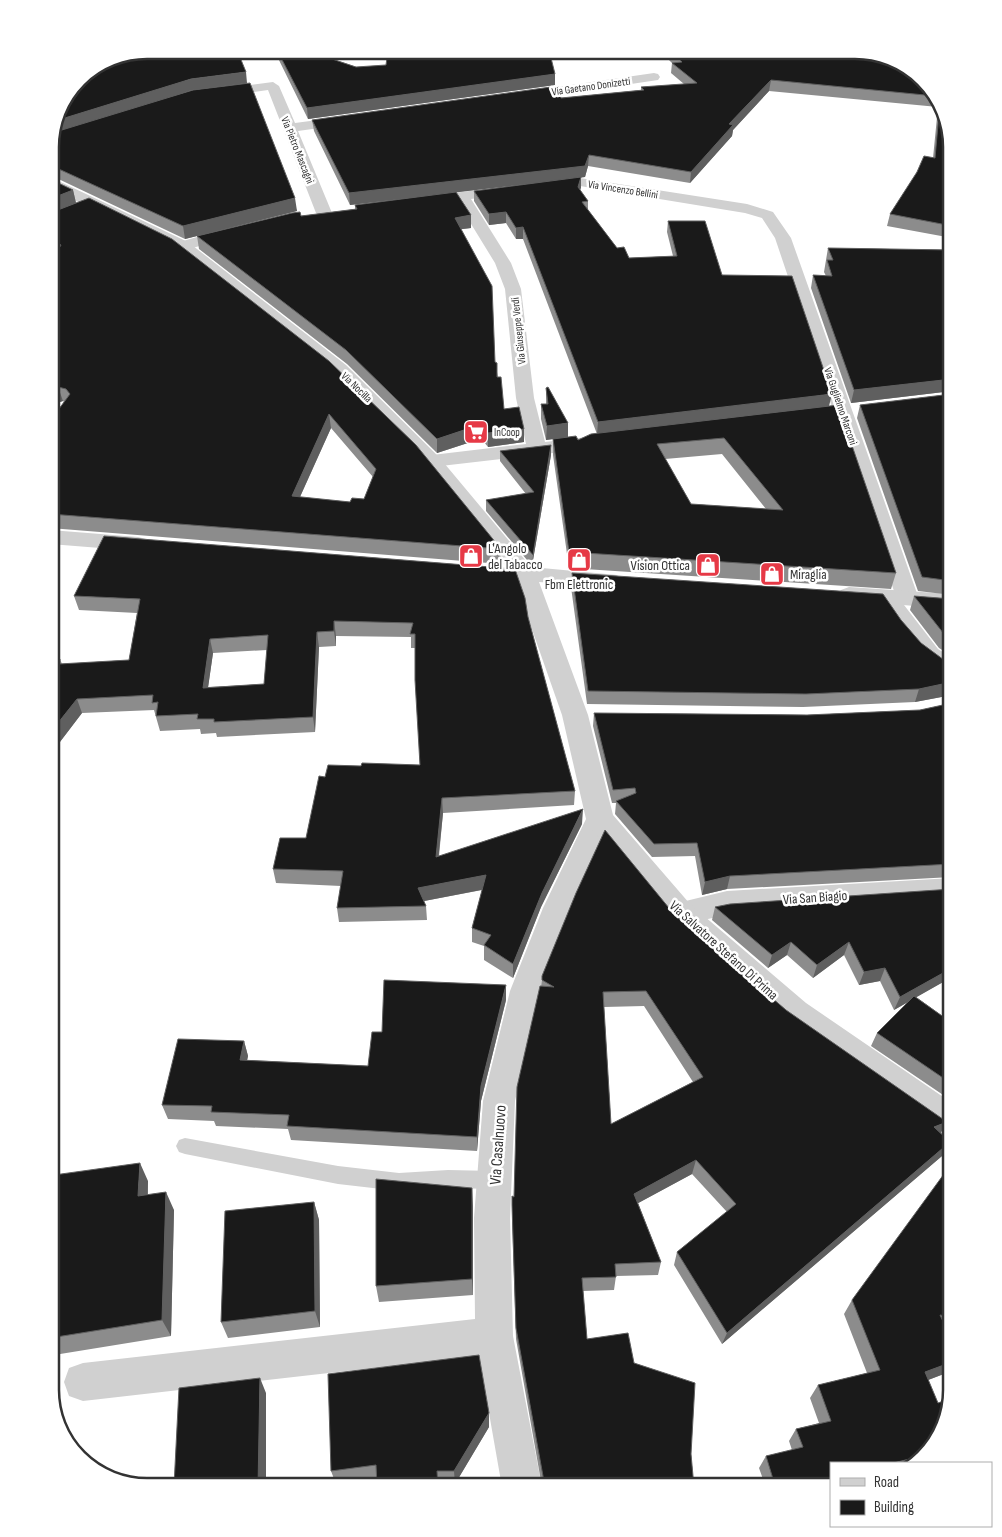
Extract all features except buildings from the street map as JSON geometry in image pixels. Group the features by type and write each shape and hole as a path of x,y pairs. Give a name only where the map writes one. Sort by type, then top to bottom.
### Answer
{"street":[{"name":"Via Gaetano Donizetti","path":"513,97 654,77"},
{"name":"Via Pietro Mascagni","path":"202,95 273,86 324,214"},
{"path":"290,128 358,119"},
{"name":"Via Vincenzo Bellini","path":"412,202 580,182 748,209 768,215"},
{"name":"Via Nocilla","path":"59,186 182,246 339,369 432,461 525,575"},
{"name":"Via Giuseppe Verdi","path":"461,196 503,264 513,289 525,398 537,448"},
{"path":"77,210 94,204"},
{"path":"308,216 344,211"},
{"name":"Via Guglielmo Marconi","path":"768,215 783,238 843,412 897,599 930,655 943,663"},
{"path":"182,246 246,228"},
{"path":"432,461 606,440"},
{"path":"59,538 158,546"},
{"path":"485,572 632,582"},
{"name":"Via Salvatore Stefano Di Prima","path":"525,575 585,715 600,818 679,913 794,1013 943,1117"},
{"path":"827,594 943,602"},
{"name":"Via Casalnuovo","path":"520,1478 494,1336 492,1218 499,1101 525,991 558,908 600,818"},
{"name":"Via San Biagio","path":"679,913 727,903 943,890"},
{"path":"83,1382 494,1336"}],"lane":[{"path":"185,1146 338,1175 399,1182 448,1179 494,1180"}],"place":[{"name":"InCoop","path":"476,432"},
{"name":"L'Angolo del Tabacco","path":"471,556"},
{"name":"Fbm Elettronic","path":"579,560"},
{"name":"Vision Ottica","path":"708,565"},
{"name":"Miraglia","path":"772,574"}]}
